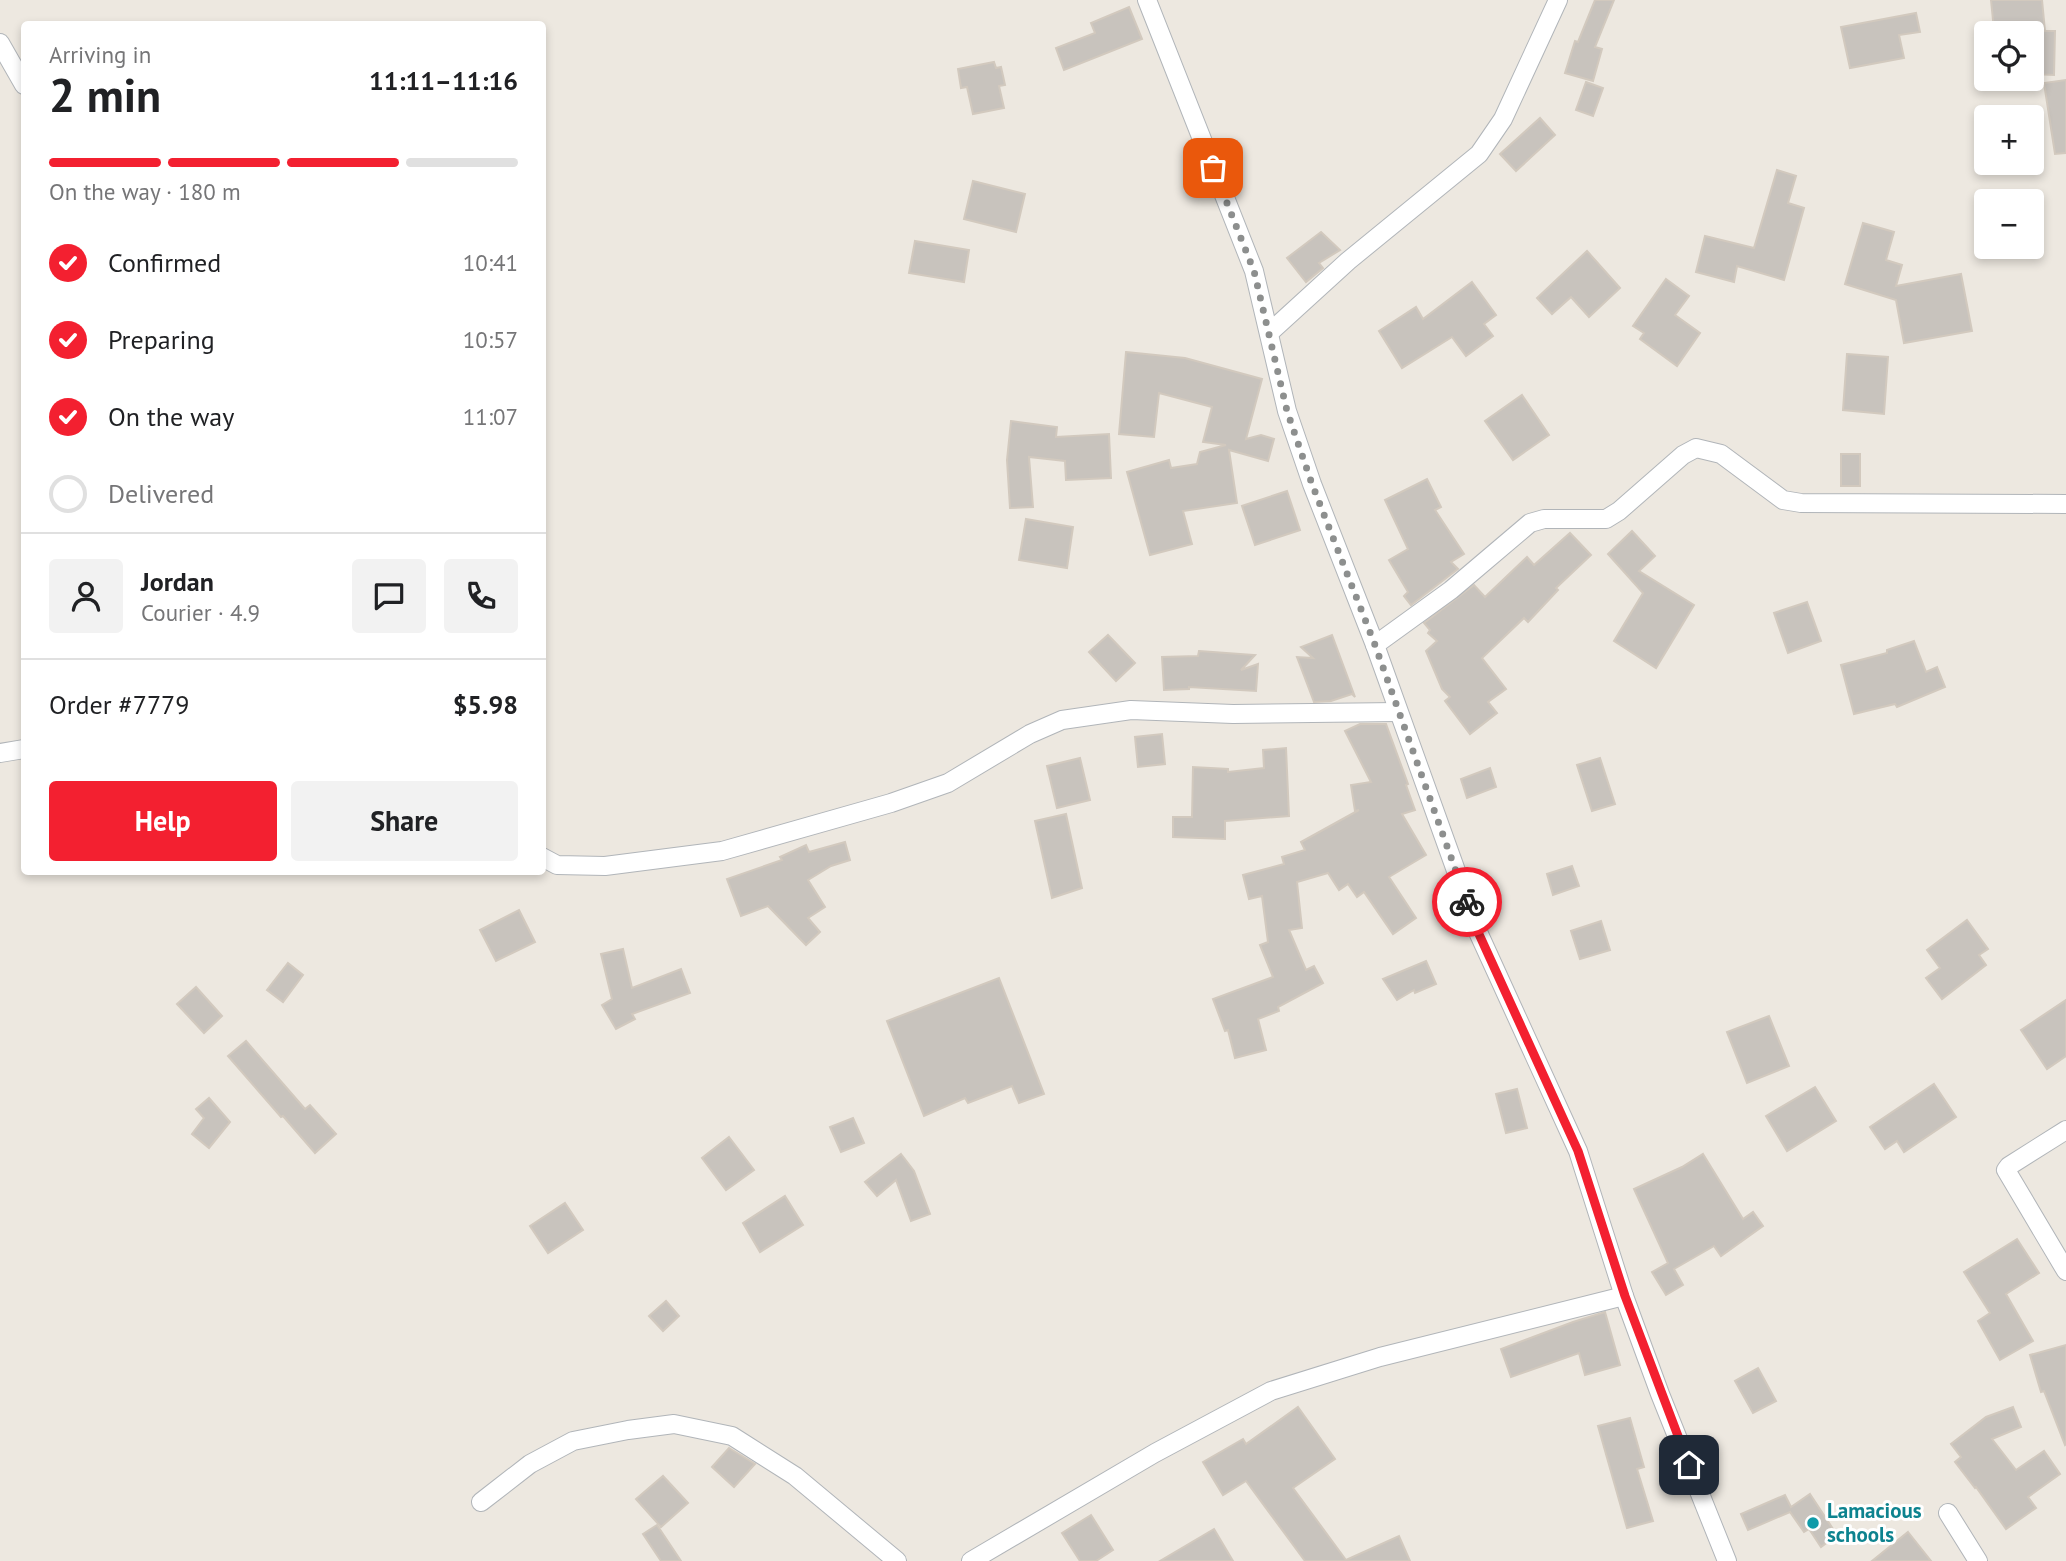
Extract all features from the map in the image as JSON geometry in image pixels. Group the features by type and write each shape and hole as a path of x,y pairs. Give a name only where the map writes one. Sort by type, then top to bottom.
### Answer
{"street":[{"path":"1147,0 1254,271 1287,411 1478,932 1578,1151 1660,1394 1727,1561"},
{"path":"1269,333 1348,261 1479,154 1503,119 1558,0"},
{"path":"0,43 21,80"},
{"path":"1375,645 1451,590 1530,523 1544,519 1605,519 1683,455 1696,449 1721,453 1783,500 1801,503 2066,504"},
{"path":"546,859 557,865 605,866 722,851 891,803 948,783 1030,734 1062,720 1131,710 1233,714 1398,712"},
{"path":"0,753 21,750"},
{"path":"2066,1130 2006,1170 2066,1271"},
{"path":"971,1561 1143,1460 1270,1391 1380,1357 1625,1296"},
{"path":"481,1502 530,1464 573,1441 674,1424 732,1436 795,1476 897,1561"},
{"path":"1948,1513 1979,1561"}],"building":[{"path":"1595,0 1614,0 1595,47 1602,49 1593,81 1565,73 1575,41 1578,42"},
{"path":"1991,0 2042,0 2045,31 2055,31 2054,75 2044,75 2044,21 1993,21"},
{"path":"1129,7 1142,39 1064,70 1056,48 1095,33 1091,23"},
{"path":"1916,13 1920,32 1899,35 1904,58 1850,68 1841,27"},
{"path":"994,62 996,68 1001,67 1005,85 999,86 1004,108 973,114 967,87 961,88 958,69"},
{"path":"2066,80 2066,153 2055,154 2044,83"},
{"path":"1586,82 1603,88 1593,116 1576,110"},
{"path":"1540,118 1555,135 1516,171 1500,154"},
{"path":"1777,170 1796,176 1788,203 1804,208 1784,280 1737,266 1734,282 1696,272 1705,236 1754,248"},
{"path":"973,181 1025,194 1016,232 964,219"},
{"path":"1863,223 1894,232 1886,260 1902,265 1896,286 1961,274 1972,331 1904,343 1896,300 1845,284"},
{"path":"1321,232 1340,250 1319,263 1323,268 1306,282 1287,258"},
{"path":"915,241 969,250 964,282 909,273"},
{"path":"1587,251 1620,288 1589,317 1571,297 1552,314 1537,298"},
{"path":"1666,279 1689,296 1675,315 1700,333 1677,366 1640,339 1644,333 1633,326"},
{"path":"1472,282 1496,315 1484,324 1493,336 1466,356 1452,337 1402,368 1379,331 1416,307 1423,319"},
{"path":"1126,352 1185,358 1262,379 1246,439 1261,435 1274,439 1268,461 1229,450 1237,503 1183,511 1192,544 1150,555 1127,472 1169,460 1171,468 1197,464 1200,452 1226,445 1203,442 1212,407 1159,393 1154,437 1119,434"},
{"path":"1847,354 1888,357 1884,414 1843,410"},
{"path":"1522,395 1549,435 1513,460 1485,421"},
{"path":"1011,421 1057,427 1056,437 1109,434 1111,478 1066,480 1065,461 1029,457 1033,507 1010,508 1007,460"},
{"path":"1841,454 1860,454 1860,486 1841,486"},
{"path":"1427,479 1441,507 1435,510 1464,554 1451,562 1458,569 1411,605 1404,596 1408,592 1389,560 1408,549 1385,500"},
{"path":"1287,491 1300,530 1255,545 1242,506"},
{"path":"1026,519 1073,527 1067,568 1019,560"},
{"path":"1632,531 1655,556 1639,571 1694,605 1656,668 1614,641 1643,593 1608,554"},
{"path":"1570,533 1591,555 1556,588 1558,590 1528,622 1524,618 1482,658 1506,689 1488,702 1497,713 1470,734 1445,701 1450,697 1442,689 1426,651 1437,641 1428,633 1430,630 1424,623 1474,585 1485,597 1527,557 1534,565"},
{"path":"1807,602 1821,641 1788,653 1774,613"},
{"path":"1108,635 1135,663 1116,681 1089,652"},
{"path":"1332,635 1355,697 1352,694 1331,701 1314,702 1297,657 1313,658 1301,647"},
{"path":"1914,641 1926,672 1937,667 1945,687 1897,707 1895,704 1854,714 1841,665 1887,653 1887,650"},
{"path":"1199,651 1255,655 1241,670 1258,664 1256,691 1189,687 1164,690 1162,657 1198,656"},
{"path":"1360,724 1386,724 1408,784 1406,785 1415,810 1402,814 1426,855 1389,877 1416,918 1393,934 1364,892 1357,897 1348,884 1339,890 1328,873 1297,882 1302,928 1289,930 1306,970 1314,966 1323,983 1278,1007 1279,1011 1258,1019 1266,1050 1235,1058 1228,1030 1225,1031 1213,999 1273,977 1260,945 1268,942 1262,896 1249,899 1243,875 1284,864 1282,857 1305,850 1301,842 1359,810 1355,811 1351,785 1371,782 1345,731"},
{"path":"1162,734 1165,764 1138,767 1135,737"},
{"path":"1286,748 1289,816 1225,821 1225,839 1173,837 1173,817 1192,817 1193,767 1228,769 1228,772 1264,768 1263,750"},
{"path":"1080,758 1090,800 1057,808 1047,766"},
{"path":"1600,758 1615,804 1592,811 1577,765"},
{"path":"1490,768 1496,787 1467,798 1461,779"},
{"path":"1066,814 1082,888 1052,898 1035,821"},
{"path":"845,842 850,860 831,866 808,880 825,907 808,918 820,932 806,945 768,906 741,916 727,879 782,860 780,857 806,845 809,852"},
{"path":"1572,866 1579,886 1553,895 1547,874"},
{"path":"519,910 535,942 496,961 480,930"},
{"path":"1967,920 1988,949 1979,955 1986,965 1942,999 1926,978 1940,968 1927,950"},
{"path":"1601,921 1610,950 1580,959 1571,931"},
{"path":"623,949 632,988 681,969 690,993 632,1014 635,1019 616,1029 602,1005 612,999 601,954"},
{"path":"1426,961 1436,984 1415,993 1414,990 1397,1000 1383,979"},
{"path":"288,963 303,975 283,1002 267,990"},
{"path":"999,978 1044,1094 1019,1103 1012,1086 968,1103 965,1098 924,1116 887,1021"},
{"path":"196,987 222,1016 204,1033 177,1004"},
{"path":"2066,1000 2066,1056 2047,1069 2021,1030"},
{"path":"1769,1016 1789,1066 1747,1083 1727,1032"},
{"path":"246,1041 305,1109 310,1105 336,1134 315,1153 228,1056"},
{"path":"1934,1084 1956,1117 1904,1152 1897,1141 1885,1149 1870,1127"},
{"path":"1815,1087 1836,1121 1787,1151 1766,1116"},
{"path":"1517,1089 1527,1128 1506,1133 1496,1094"},
{"path":"209,1098 230,1122 209,1148 192,1134 204,1118 196,1109"},
{"path":"853,1118 864,1143 841,1152 830,1127"},
{"path":"729,1137 754,1170 726,1190 702,1158"},
{"path":"901,1154 914,1171 930,1214 911,1221 896,1180 877,1196 865,1182"},
{"path":"1703,1154 1743,1219 1753,1212 1763,1226 1721,1256 1714,1246 1674,1269 1683,1285 1666,1295 1652,1272 1668,1263 1634,1189"},
{"path":"785,1196 803,1225 760,1252 743,1223"},
{"path":"565,1203 583,1230 548,1253 530,1226"},
{"path":"2017,1239 2039,1273 2006,1294 2033,1341 2000,1360 1978,1321 1990,1313 1964,1272"},
{"path":"666,1301 679,1316 663,1331 649,1316"},
{"path":"1605,1312 1620,1365 1585,1375 1579,1353 1511,1377 1501,1349"},
{"path":"2066,1345 2065,1445 2044,1391 2041,1392 2030,1355"},
{"path":"1758,1368 1776,1401 1753,1413 1735,1381"},
{"path":"1298,1407 1335,1459 1293,1488 1346,1560 1399,1536 1410,1561 1305,1561 1246,1481 1223,1495 1203,1462 1243,1439 1246,1444"},
{"path":"2013,1407 2021,1427 1992,1439 2016,1470 2044,1451 2060,1474 2028,1497 2036,1508 2006,1529 1955,1462 1961,1457 1951,1444 1986,1417"},
{"path":"1630,1418 1644,1467 1637,1469 1653,1521 1627,1528 1598,1426"},
{"path":"729,1448 755,1464 734,1487 712,1467"},
{"path":"663,1476 688,1503 661,1527 636,1499"},
{"path":"1810,1494 1837,1535 1821,1547 1809,1529 1804,1532 1790,1512 1748,1530 1741,1514 1785,1495 1791,1507"},
{"path":"1091,1515 1113,1550 1096,1561 1080,1561 1062,1533"},
{"path":"657,1525 681,1561 661,1561 643,1534"},
{"path":"1214,1529 1233,1561 1160,1561"},
{"path":"1908,1532 1931,1561 1872,1561"}],"way so far":[{"path":"1213,168 1254,271 1287,411 1312,484 1375,645 1467,902"}],"place":[{"name":"Lamacious schools","path":"1813,1523"}],"route":[{"path":"1467,902 1478,932 1578,1151 1625,1296 1689,1465"}]}
